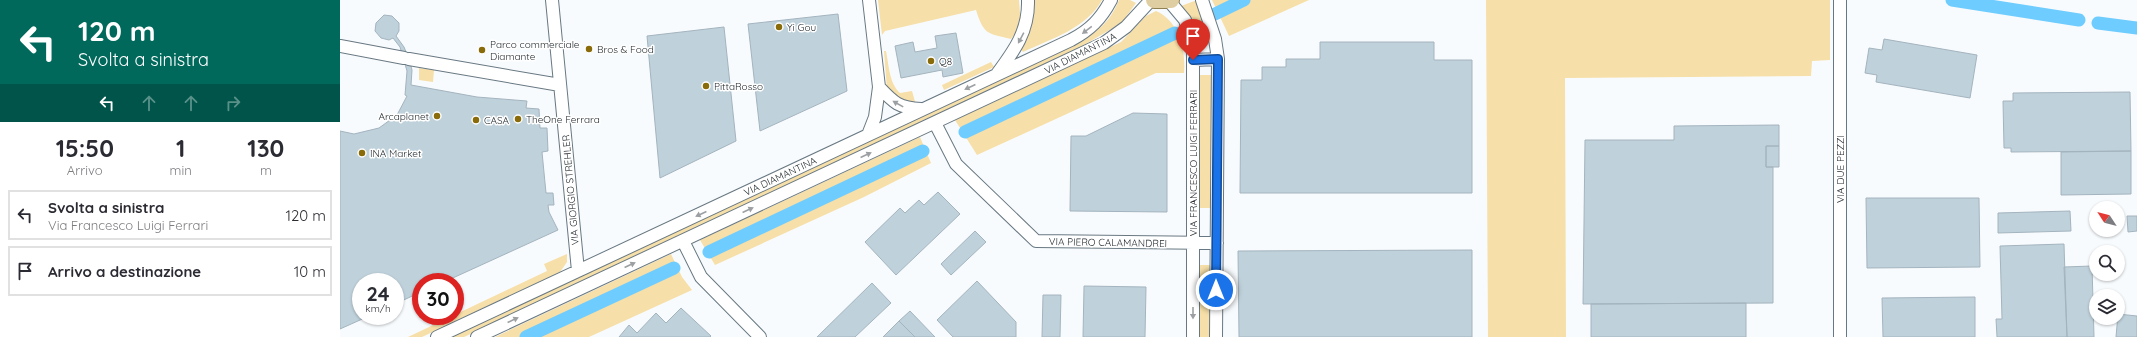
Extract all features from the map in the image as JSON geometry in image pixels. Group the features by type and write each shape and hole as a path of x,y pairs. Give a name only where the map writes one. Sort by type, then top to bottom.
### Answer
{"street":[{"name":"VIA GIORGIO STREHLER","path":"552,0 578,271"},
{"path":"868,135 878,101 879,87 869,0"},
{"path":"996,75 1013,52 1024,33 1028,10 1028,0"},
{"name":"VIA DIAMANTINA","path":"437,337 1079,36 1099,20 1111,0"},
{"name":"VIA DIAMANTINA","path":"478,337 1104,43 1161,0"},
{"name":"VIA FRANCESCO LUIGI FERRARI","path":"1161,0 1181,13 1188,27 1193,47 1193,337"},
{"path":"1202,0 1216,39 1218,59 1216,337"},
{"name":"VIA DUE PEZZI","path":"1840,0 1840,337"},
{"path":"340,46 560,85"},
{"path":"1193,60 1218,59"},
{"path":"879,87 896,104 908,109 922,110"},
{"name":"VIA PIERO CALAMANDREI","path":"935,123 956,164 1036,241 1193,243"},
{"path":"683,241 701,277 760,337"},
{"name":"VIA FRANCESCO LUIGI FERRARI","path":"1193,243 1217,243"}],"shaded area":[{"path":"878,0 1019,0 1021,27 1011,39 991,34 984,29 976,10 885,31 882,35"},
{"path":"1031,0 1102,0 1095,10 1078,25 1067,32 1023,52 1020,48 1028,36 1032,26"},
{"path":"1119,0 1130,0 1136,3 1123,21 1072,52 464,337 450,337 1069,47 1099,29 1110,17"},
{"path":"1197,0 1202,24 1203,45 1199,28 1181,6"},
{"path":"1212,0 1309,0 1229,36"},
{"path":"1486,0 1830,0 1830,60 1812,61 1811,76 1565,78 1566,337 1488,337"},
{"path":"1156,11 1170,22 1179,37 1184,55 1184,73 1156,73 977,155 955,120 1121,42 1146,16"},
{"path":"884,51 886,51 890,74 896,89 900,93 912,91 916,105 907,105 887,90"},
{"path":"991,62 994,67 944,90 942,85"},
{"path":"419,68 434,70 433,82 419,80"},
{"path":"1196,75 1213,75 1213,208 1195,208"},
{"path":"920,137 931,163 864,197 715,265 700,240"},
{"path":"567,254 567,262 560,272 464,317 464,310 547,271 544,264"},
{"path":"671,254 682,277 692,290 589,337 495,337"},
{"path":"1196,265 1213,265 1212,337 1196,337"},
{"path":"433,325 447,325 422,337 408,337"}],"building":[{"path":"838,14 847,91 760,131 748,24"},
{"path":"384,15 392,16 399,23 399,31 396,36 404,47 409,59 412,70 411,85 477,97 527,101 526,108 539,109 540,128 547,128 548,151 542,152 546,193 553,193 554,205 548,205 549,212 558,230 464,273 412,273 412,296 404,300 404,273 352,273 352,324 340,329 340,131 354,134 379,128 397,115 407,96 405,95 407,71 400,47 393,38 389,40 381,38 375,31 376,23"},
{"path":"724,27 736,141 660,178 647,36"},
{"path":"956,33 963,73 943,77 942,70 901,78 895,46 913,42 915,52 937,48 935,36"},
{"path":"1884,39 1977,55 1970,98 1876,82 1877,75 1865,73 1869,48 1882,50"},
{"path":"1320,42 1434,42 1434,60 1472,60 1472,193 1240,193 1241,80 1262,80 1262,67 1286,67 1286,59 1320,59"},
{"path":"2130,92 2131,151 2011,152 2011,148 2004,148 2003,101 2013,101 2013,93"},
{"path":"1133,113 1167,114 1167,212 1070,211 1071,136 1086,136"},
{"path":"1779,125 1779,146 1766,146 1766,167 1773,167 1773,303 1583,304 1585,140 1674,140 1674,126"},
{"path":"1766,146 1779,146 1779,167 1766,167"},
{"path":"2131,151 2131,194 2061,195 2061,152"},
{"path":"938,192 960,214 896,275 865,242 900,208 905,213 919,200 924,205"},
{"path":"1866,198 1979,198 1980,267 1867,268"},
{"path":"2070,211 2071,231 1998,233 1998,213"},
{"path":"2127,216 2137,216 2137,231 2128,232"},
{"path":"975,231 986,242 951,275 941,264"},
{"path":"2064,244 2067,337 1997,337 1996,319 2002,319 2000,246"},
{"path":"1472,250 1472,337 1239,337 1238,251"},
{"path":"2089,266 2089,281 2092,281 2093,289 2089,289 2089,325 2094,325 2094,337 2067,337 2064,267"},
{"path":"977,281 1016,322 1016,337 953,337 937,320"},
{"path":"872,283 891,303 855,337 817,337"},
{"path":"1084,286 1146,287 1145,337 1083,337"},
{"path":"1043,295 1061,295 1060,337 1042,337"},
{"path":"1975,297 1975,337 1883,337 1882,298"},
{"path":"1746,303 1746,337 1591,337 1591,304"},
{"path":"681,308 711,336 619,337 629,325 637,333 656,313 666,323"},
{"path":"910,311 935,337 915,337 899,321"},
{"path":"2125,315 2137,316 2137,337 2116,337 2117,325 2125,325"},
{"path":"899,321 915,337 883,337"}],"waterway":[{"path":"1215,14 1244,0"},
{"path":"1952,0 2079,20"},
{"path":"2098,23 2137,28"},
{"path":"965,132 1175,33"},
{"path":"709,252 923,151"},
{"path":"526,337 674,268"}],"place":[{"name":"Yi Gou","path":"779,27"},
{"name":"Bros & Food","path":"589,49"},
{"name":"Parco commerciale Diamante","path":"482,50"},
{"name":"Q8","path":"931,61"},
{"name":"PittaRosso","path":"706,86"},
{"name":"Arcaplanet","path":"437,116"},
{"name":"TheOne Ferrara","path":"518,119"},
{"name":"CASA","path":"476,120"},
{"name":"INA Market","path":"362,153"}],"route":[{"path":"1193,60 1218,59 1216,290"}]}
